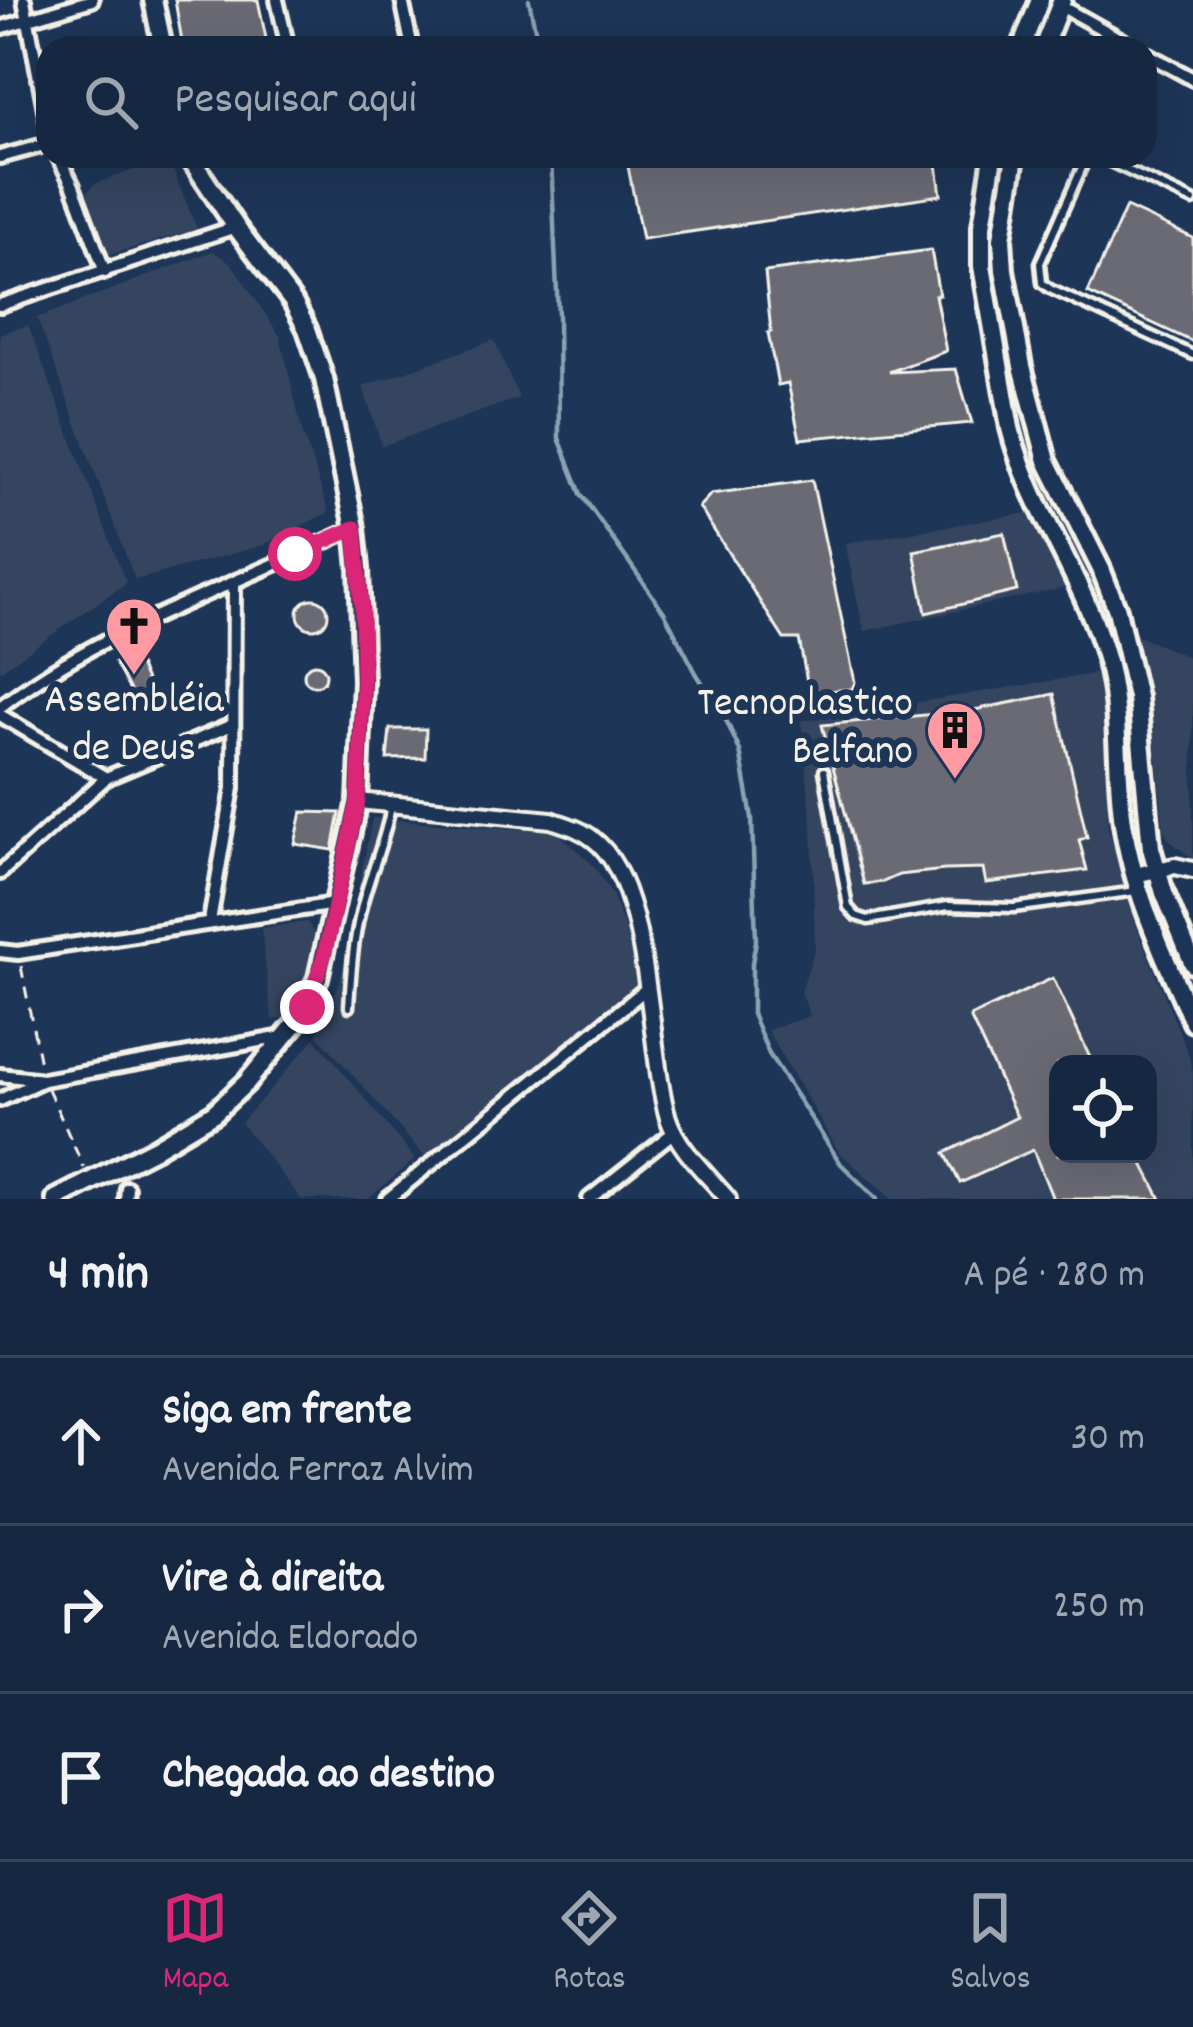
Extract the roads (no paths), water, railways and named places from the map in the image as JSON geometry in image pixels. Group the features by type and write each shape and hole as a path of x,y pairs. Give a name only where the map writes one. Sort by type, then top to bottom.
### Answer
{"main road":[{"path":"153,0 160,36"},
{"path":"1026,36 1040,0"},
{"path":"1047,36 1060,3"},
{"path":"56,1199 214,1113 286,1036 307,1007 318,978 358,801 362,610 355,528 330,404 312,342 293,302 197,168"},
{"path":"991,168 980,247 983,282 1016,450 1072,569 1106,656 1123,821 1137,883 1193,1022"},
{"path":"1013,168 1002,239 1016,338 1047,461 1117,610 1137,697 1147,823 1156,869 1193,964"}],"street":[{"path":"24,0 36,61"},
{"path":"0,28 92,0"},
{"path":"277,0 285,36"},
{"path":"402,0 410,36"},
{"path":"1060,3 1116,36"},
{"path":"1157,60 1193,79"},
{"path":"0,157 36,147"},
{"path":"64,168 105,272"},
{"path":"0,305 236,227"},
{"path":"106,778 0,711 88,648 355,528"},
{"path":"210,921 233,788 234,582"},
{"path":"0,873 106,778 232,725"},
{"path":"358,801 551,820 594,839 621,874 635,914 668,1116 674,1132 728,1199"},
{"path":"1137,883 1156,869 1193,870"},
{"path":"0,951 18,953 335,904"},
{"path":"388,1199 646,989"},
{"path":"0,1100 44,1080 286,1036"},
{"path":"0,1075 44,1080"},
{"path":"589,1199 674,1132"}],"lane":[{"path":"1082,168 1040,263 1042,283 1193,355"},
{"path":"1123,168 1193,201"},
{"path":"824,771 848,907 856,916 868,920 948,906 1014,908 1137,883"},
{"path":"350,1007 361,907 392,804"}],"waterway":[{"path":"529,0 536,36"},
{"path":"552,168 559,438 581,494 664,612 740,751 752,818 756,941 752,1014 769,1054 841,1164 877,1199"}],"place":[{"name":"Assembléia de Deus","path":"134,677"},
{"name":"Tecnoplastico Belfano","path":"955,781"}]}
